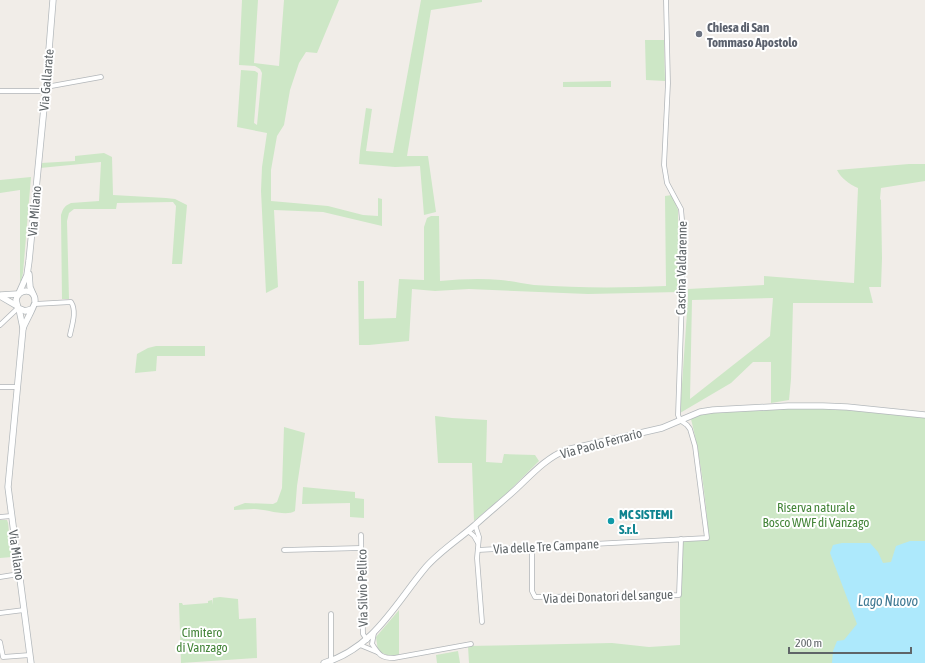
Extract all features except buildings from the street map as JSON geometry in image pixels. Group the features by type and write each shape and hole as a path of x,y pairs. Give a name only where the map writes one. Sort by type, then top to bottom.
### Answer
{"street":[{"name":"Via Gallarate","path":"39,161 53,0"},
{"name":"Cascina Valdarenne","path":"666,0 668,83 664,165 667,183 681,209 682,220 678,414 680,420"},
{"path":"0,91 46,89 101,77"},
{"name":"Via Milano","path":"19,294 27,275 39,161"},
{"name":"Via Milano","path":"29,261 29,279 33,295"},
{"path":"0,295 19,294 27,291 35,297 33,306"},
{"path":"18,308 16,300 19,294"},
{"path":"0,295 18,308 25,311 33,306 49,302 71,302 73,306 73,318 70,335"},
{"name":"Via Milano","path":"31,663 8,487 23,328 33,306"},
{"path":"0,325 18,308"},
{"name":"Via Milano","path":"18,308 23,328"},
{"path":"0,387 17,387"},
{"name":"Via Paolo Ferrario","path":"324,663 346,654 364,644 427,566 546,461 566,450 662,428 700,412 713,410 788,406 847,407 925,415"},
{"name":"Via delle Tre Campane","path":"478,550 707,538 695,446 690,429 680,420"},
{"path":"0,517 11,516"},
{"path":"475,525 478,533 477,558 482,622"},
{"path":"468,531 474,536 478,543"},
{"name":"Via Silvio Pellico","path":"361,535 364,644"},
{"name":"Via dei Donatori del sangue","path":"532,546 532,591 535,597 679,595 681,539"},
{"path":"284,550 361,548"},
{"path":"0,576 19,574"},
{"path":"0,613 24,610"},
{"path":"331,614 331,661"},
{"path":"374,633 372,644 377,652"},
{"path":"0,642 3,657 30,655"},
{"path":"364,644 368,642 372,644"},
{"path":"364,644 384,657 394,658 471,644"}],"green space":[{"path":"242,0 258,0 254,63 279,66 284,0 339,0 317,53 306,52 299,63 290,90 284,125 277,136 271,170 271,201 328,206 363,215 378,216 378,198 382,199 382,226 323,212 274,210 278,287 266,293 261,191 262,167 267,133 237,127 241,70 255,71 258,73 254,123 257,125 262,73 260,69 255,66 239,65"},
{"path":"421,0 482,0 482,2 431,10 407,156 428,156 436,212 424,215 420,166 395,167 359,164 366,108 372,109 366,151 393,153"},
{"path":"645,40 664,40 665,81 646,80"},
{"path":"611,81 611,87 563,87 563,82"},
{"path":"104,153 112,157 113,195 175,199 187,205 182,264 172,264 176,206 173,202 117,203 116,209 74,209 69,213 67,221 69,299 62,299 61,215 64,208 71,203 99,201 101,162 40,168 41,163 75,161 75,156"},
{"path":"925,164 925,181 881,188 881,287 869,287 873,303 793,303 789,400 771,403 771,362 753,362 731,383 680,413 688,289 764,285 764,276 854,283 858,188 851,185 837,170","holes":["773,298 770,336 690,399 692,300"]},
{"path":"31,177 23,273 20,281 20,190 0,193 0,180"},
{"path":"672,195 678,210 679,292 588,294 469,289 435,291 412,289 409,341 359,345 358,281 364,281 364,319 396,318 399,279 424,280 424,227 427,218 431,216 439,216 440,281 486,279 505,280 534,285 584,287 666,286 665,196"},
{"path":"156,346 205,346 205,356 157,356 156,371 135,373 137,354 148,348"},
{"name":"Riserva naturale Bosco WWF di Vanzago","path":"789,406 925,414 925,663 469,663 468,646 612,643 649,647 680,645 682,540 709,539 702,477 690,415 700,411"},
{"path":"435,416 487,420 486,462 502,463 504,454 535,455 539,461 508,492 474,521 472,463 438,463"},
{"path":"284,427 305,433 295,511 291,513 281,513 259,509 234,510 234,507 245,503 273,504 277,502 282,488"},
{"path":"303,487 355,492 355,498 364,499 364,518 350,517 350,503 302,504"},
{"path":"0,520 7,520 8,523 12,557 0,558"},
{"name":"Cimitero di Vanzago","path":"220,597 238,599 239,619 256,618 257,658 181,663 179,603 182,603 183,605 208,603 208,601 212,600 212,605 213,598"},
{"path":"399,610 399,655 389,656 378,651 376,637"},
{"path":"458,651 460,663 437,663 436,655"}],"water":[{"name":"Lago Nuovo","path":"910,541 925,541 925,663 832,663 833,651 837,641 844,640 857,624 830,553 833,545 842,543 870,543 878,552 883,563 891,562 896,546"}],"place":[{"name":"Chiesa di San Tommaso Apostolo","path":"699,34"},
{"name":"MC SISTEMI S.r.l.","path":"611,521"}]}
